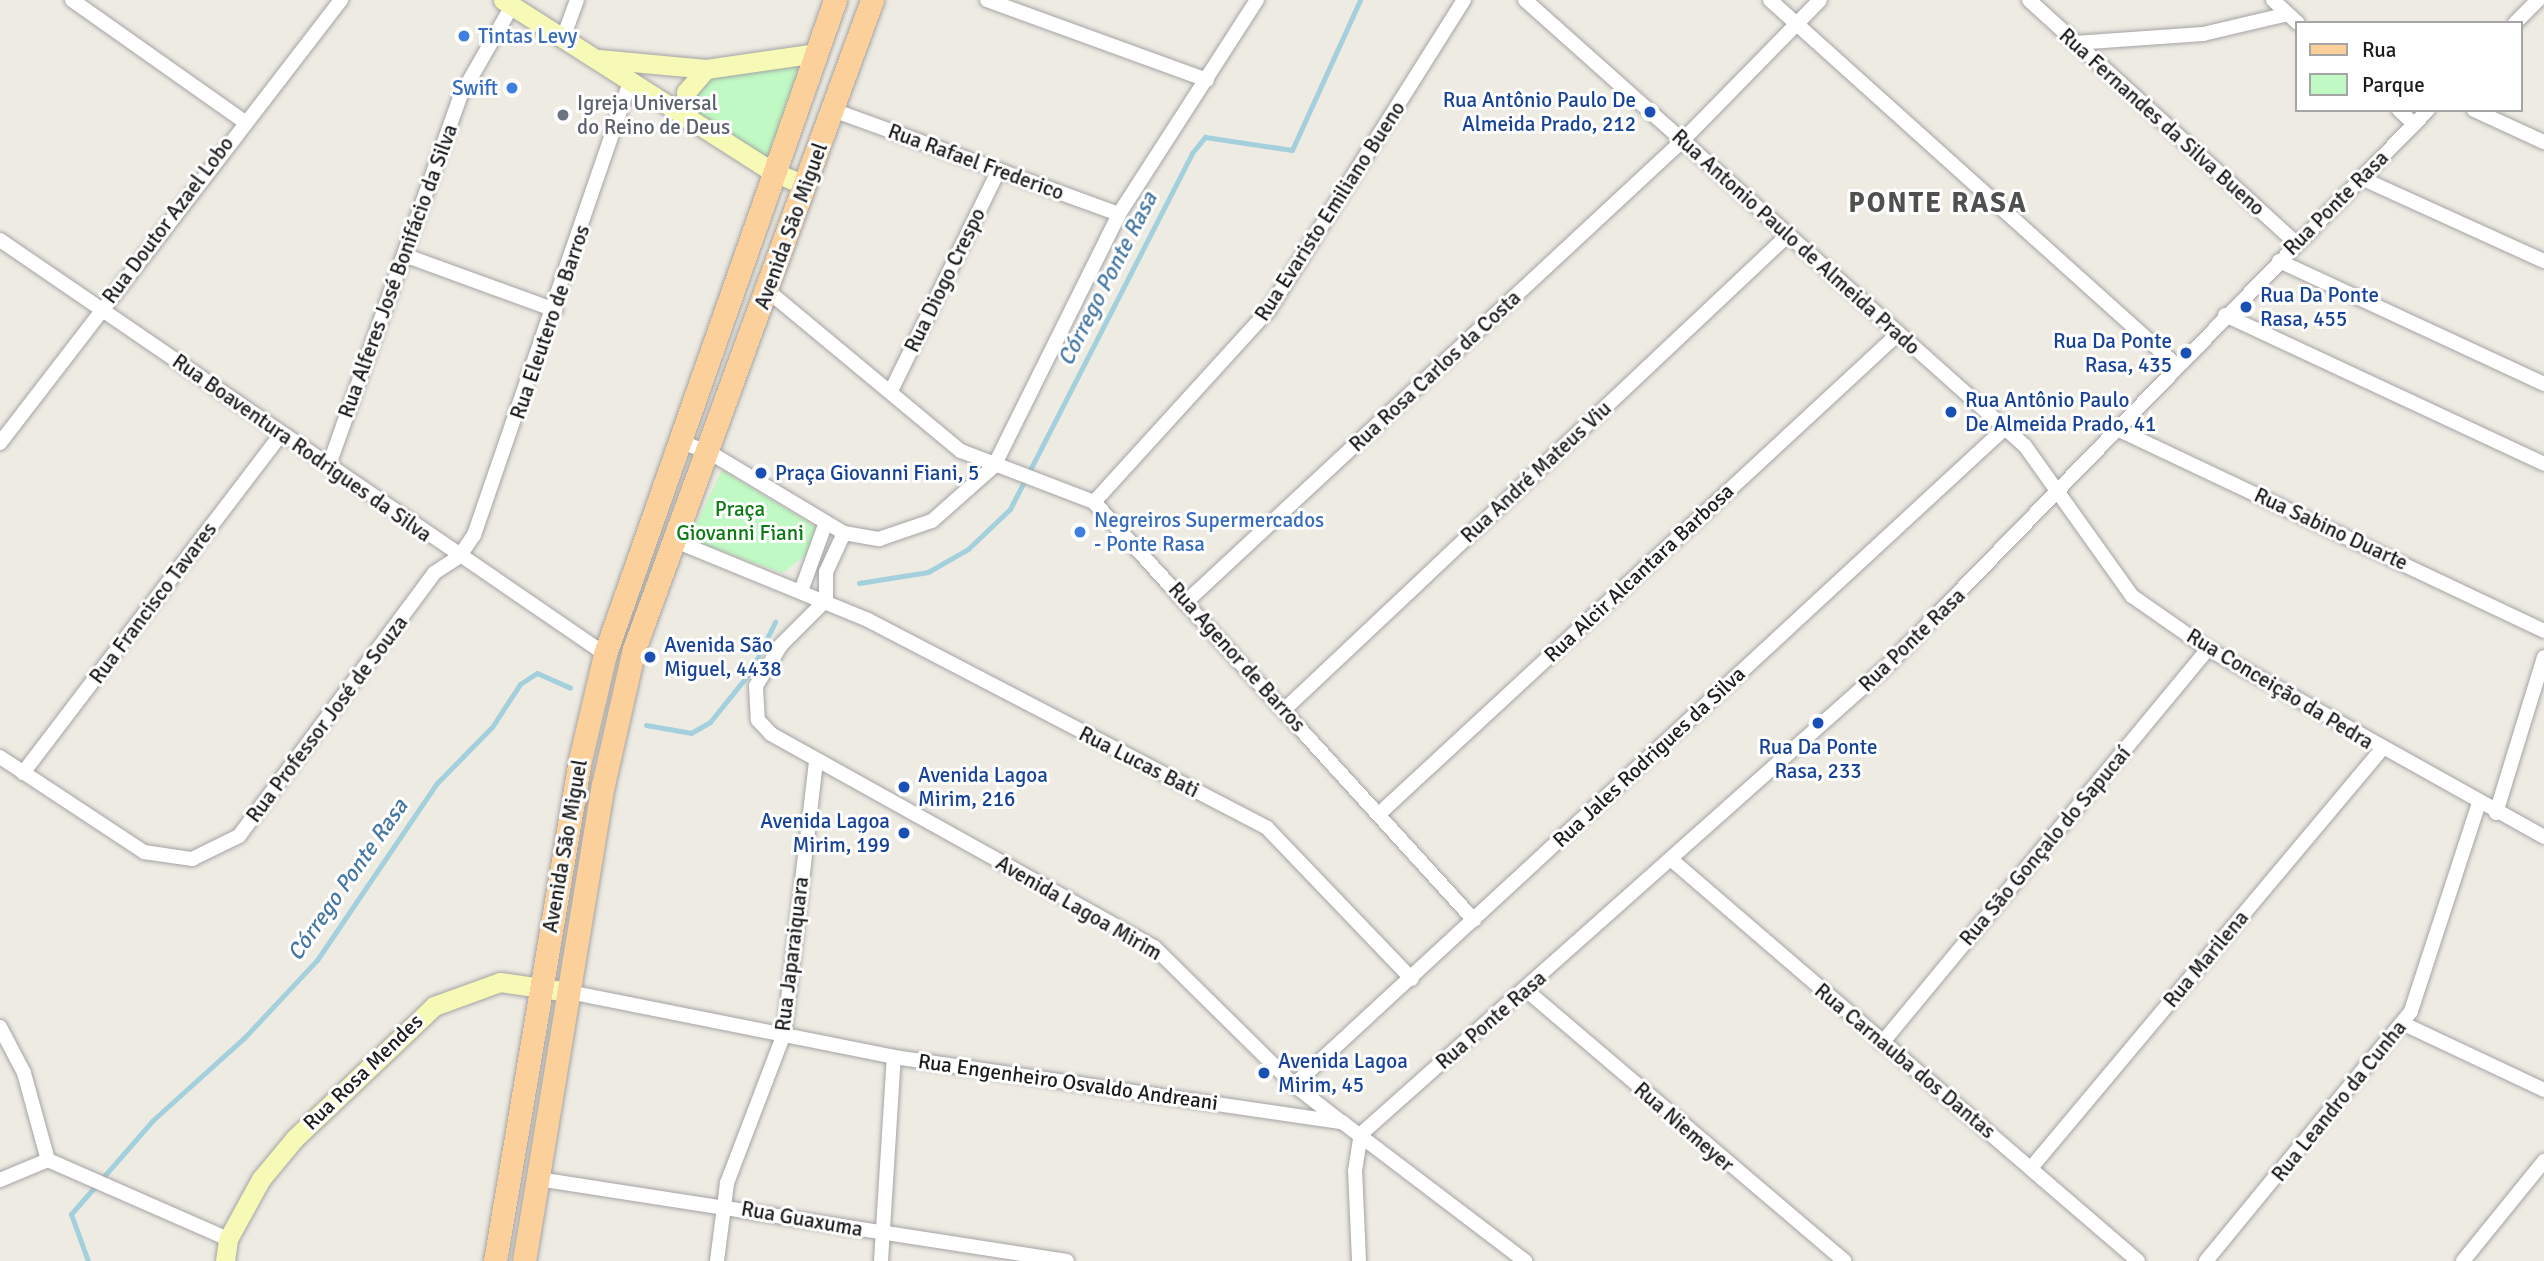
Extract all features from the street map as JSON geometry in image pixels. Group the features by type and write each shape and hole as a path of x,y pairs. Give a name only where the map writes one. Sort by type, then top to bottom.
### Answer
{"main road":[{"name":"Avenida São Miguel","path":"495,1261 541,984 605,654 835,0"},
{"name":"Avenida São Miguel","path":"524,1261 615,726 673,540 709,452 872,0"},
{"path":"507,3 773,172 806,185"},
{"path":"595,58 706,69 817,53 844,79"},
{"path":"688,119 686,92 706,69"},
{"name":"Rua Rosa Mendes","path":"225,1261 228,1239 261,1179 295,1138 421,1016 477,987 541,984 569,992"}],"street":[{"path":"72,0 242,120"},
{"name":"Rua Doutor Azael Lobo","path":"0,443 242,120 341,0"},
{"path":"563,38 577,0"},
{"path":"987,0 1017,5 1207,80"},
{"path":"678,441 709,452 825,525 844,533 879,539 906,534 932,520 999,467 1119,214 1257,0"},
{"name":"Rua Evaristo Emiliano Bueno","path":"1094,502 1268,311 1464,0"},
{"name":"Rua Antonio Paulo de Almeida Prado","path":"1525,0 2005,428 2061,490"},
{"path":"1770,0 2176,365"},
{"name":"Rua Rosa Carlos da Costa","path":"1187,601 1682,141 1819,0"},
{"name":"Rua Fernandes da Silva Bueno","path":"2029,0 2296,243"},
{"path":"2273,0 2293,18"},
{"path":"2517,21 2533,2"},
{"name":"Rua Alferes José Bonifácio da Silva","path":"329,465 461,94 507,3"},
{"path":"2075,43 2203,34 2293,18"},
{"name":"Rua Eleutero de Barros","path":"459,557 487,506 630,82"},
{"name":"Rua Rafael Frederico","path":"833,110 1119,214"},
{"path":"2401,112 2414,124"},
{"name":"Rua Ponte Rasa","path":"1362,1134 1674,861 1889,664 2061,490 2176,365 2426,112"},
{"path":"2478,112 2544,142"},
{"name":"Rua Diogo Crespo","path":"891,391 999,170"},
{"path":"2361,178 2544,261"},
{"name":"Rua André Mateus Viu","path":"1284,709 1788,235"},
{"name":"Rua Boaventura Rodrigues da Silva","path":"0,240 459,557 605,654"},
{"path":"404,255 555,310"},
{"path":"2279,261 2544,384"},
{"name":"Rua Agenor de Barros","path":"768,291 961,452 1094,502 1187,601 1474,920"},
{"path":"2225,315 2544,464"},
{"name":"Rua Alcir Alcantara Barbosa","path":"1379,814 1899,333"},
{"name":"Rua Jales Rodrigues da Silva","path":"1294,1085 1412,979 2005,428"},
{"name":"Rua Sabino Duarte","path":"2117,429 2544,631"},
{"name":"Rua Francisco Tavares","path":"23,773 282,433"},
{"name":"Rua Conceição da Pedra","path":"2061,490 2113,575 2208,649 2381,750 2544,837"},
{"path":"802,591 825,525"},
{"path":"673,540 826,600 826,572 844,533"},
{"name":"Rua Professor José de Souza","path":"0,757 144,852 166,859 213,853 239,836 434,573 459,557"},
{"name":"Avenida Lagoa Mirim","path":"826,600 763,669 754,704 771,734 816,763 1154,947 1294,1085 1342,1122"},
{"name":"Rua Lucas Bati","path":"826,600 1267,828 1412,979"},
{"name":"Rua São Gonçalo do Sapucaí","path":"1882,1043 2208,649"},
{"path":"2496,813 2544,657"},
{"name":"Rua Marilena","path":"2031,1168 2381,750"},
{"name":"Rua Japaraiquara","path":"717,1261 722,1204 784,1034 816,763"},
{"name":"Rua Leandro da Cunha","path":"2206,1261 2404,1024 2419,998 2479,803"},
{"name":"Rua Carnauba dos Dantas","path":"1674,861 2138,1261"},
{"name":"Rua Niemeyer","path":"1526,990 1844,1261"},
{"name":"Rua Engenheiro Osvaldo Andreani","path":"569,992 894,1056 1342,1122 1362,1134 1525,1261"},
{"path":"2404,1024 2544,1090"},
{"path":"0,1027 24,1073 48,1160"},
{"path":"881,1261 894,1056"},
{"path":"1359,1261 1355,1171 1362,1134"},
{"path":"0,1180 48,1160 228,1239"},
{"path":"2463,1261 2544,1161"},
{"name":"Rua Guaxuma","path":"538,1179 722,1204 883,1234 1067,1261"}],"green space":[{"path":"807,59 771,162 690,115 687,97 703,78"},
{"name":"Praça Giovanni Fiani","path":"722,470 816,527 808,553 783,573 689,539"}],"waterway":[{"name":"Córrego Ponte Rasa","path":"859,583 928,572 968,549 1010,509 1192,153 1205,137 1292,150 1360,0"},
{"name":"Córrego Ponte Rasa","path":"646,725 691,733 710,722 751,671 775,622"},
{"name":"Córrego Ponte Rasa","path":"88,1261 71,1214 152,1121 244,1038 317,960 437,783 492,727 520,684 537,673 570,688"}],"place":[{"name":"Tintas Levy","path":"464,36"},
{"name":"Swift","path":"512,88"},
{"name":"Rua Antônio Paulo De Almeida Prado, 212","path":"1650,112"},
{"name":"Igreja Universal do Reino de Deus","path":"563,115"},
{"name":"Rua Da Ponte Rasa, 455","path":"2246,307"},
{"name":"Rua Da Ponte Rasa, 435","path":"2186,353"},
{"name":"Rua Antônio Paulo De Almeida Prado, 41","path":"1951,412"},
{"name":"Praça Giovanni Fiani, 5","path":"761,473"},
{"name":"Negreiros Supermercados - Ponte Rasa","path":"1080,532"},
{"name":"Avenida São Miguel, 4438","path":"650,657"},
{"name":"Rua Da Ponte Rasa, 233","path":"1818,723"},
{"name":"Avenida Lagoa Mirim, 216","path":"904,787"},
{"name":"Avenida Lagoa Mirim, 199","path":"904,833"},
{"name":"Avenida Lagoa Mirim, 45","path":"1264,1073"}],"district":[{"name":"PONTE RASA","path":"1938,203"}]}
